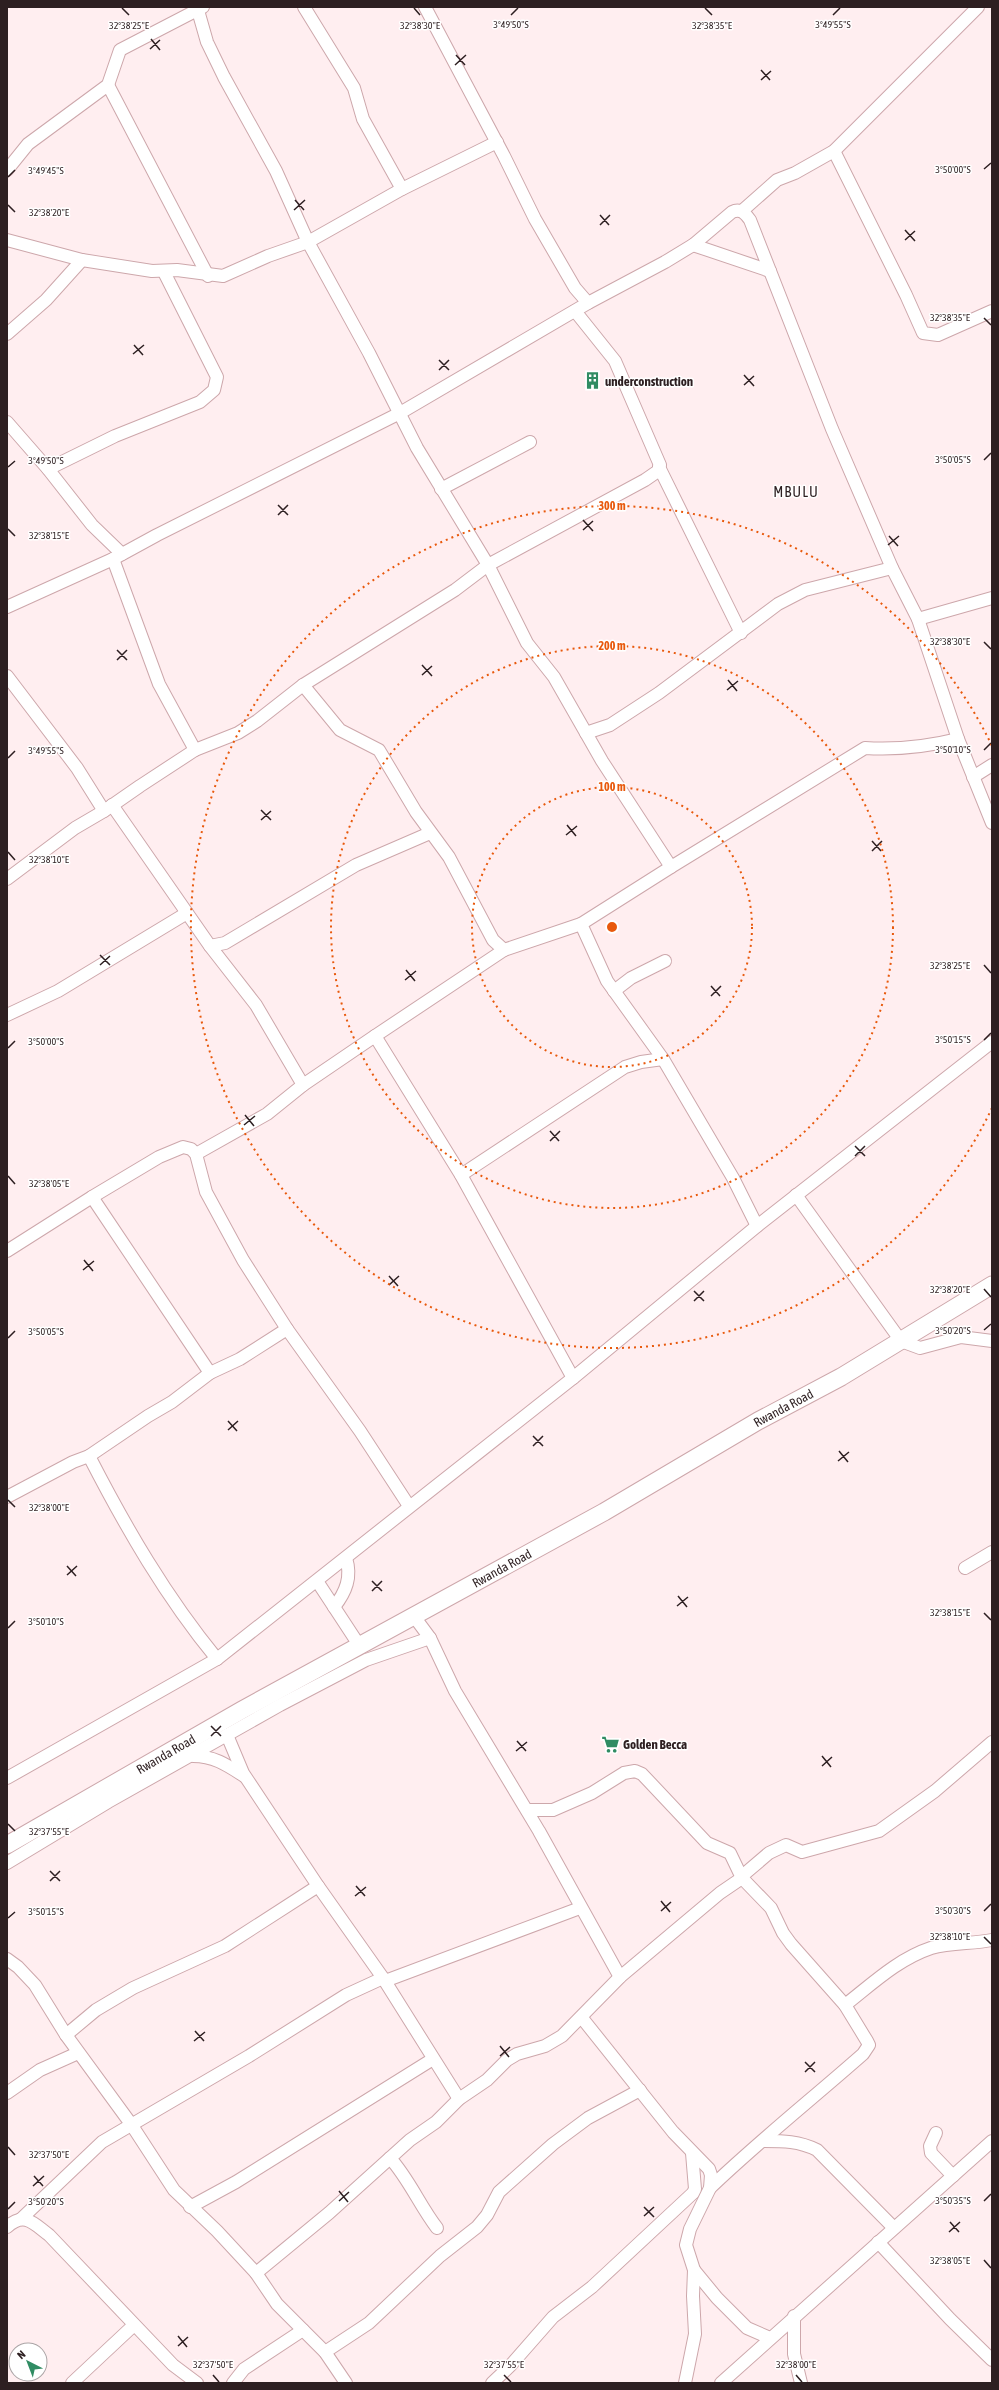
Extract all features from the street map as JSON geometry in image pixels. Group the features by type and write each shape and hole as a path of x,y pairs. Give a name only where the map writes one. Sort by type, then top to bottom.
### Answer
{"highway":[{"name":"Rwanda Road","path":"7,1845 359,1645 604,1512 758,1421 841,1377 992,1285"}],"street":[{"path":"304,7 354,88 363,119 402,189"},
{"path":"425,7 497,142 535,219 575,288 588,303"},
{"path":"742,211 777,180 795,174 834,151 978,7"},
{"path":"7,170 28,144 108,85 112,79 113,65 120,50 199,8 207,42 224,77 276,171 308,242 400,413 417,448 488,565 527,643 554,677 586,733 671,867"},
{"path":"108,85 208,276"},
{"path":"7,240 82,260 164,272 177,270 208,276 229,274 268,256 308,242 402,189 497,142"},
{"path":"834,151 906,295 923,333 938,335 992,311"},
{"path":"7,607 118,557 157,535 400,413 588,303 632,281 693,245 732,212 737,210 742,211 750,220 832,429 892,568 918,619 958,739 992,823"},
{"path":"693,245 770,271"},
{"path":"7,334 46,300 82,260"},
{"path":"48,469 115,436 200,402 214,390 217,377 164,272"},
{"path":"575,311 615,361 660,465 659,467 741,633"},
{"path":"7,422 48,469 118,557 160,684 195,750"},
{"path":"441,489 530,442"},
{"path":"7,879 75,828 108,808 195,750 238,732 303,685 455,590 488,565 645,480 659,467"},
{"path":"586,733 610,725 659,694 778,604 805,590 892,568"},
{"path":"918,619 992,598"},
{"path":"7,676 256,1005 303,1084"},
{"path":"303,685 340,730 379,750 430,833 449,856 493,940 504,950"},
{"path":"196,1154 267,1114 303,1084 470,971 504,950 581,924 865,748 898,750 923,747 958,739"},
{"path":"973,777 992,765"},
{"path":"210,946 224,943 356,865 430,833"},
{"path":"7,1015 58,991 187,913"},
{"path":"581,924 596,961 614,991 663,1060 733,1178 757,1226"},
{"path":"614,991 631,978 665,960"},
{"path":"375,1036 462,1175 573,1378"},
{"path":"7,1778 217,1659 573,1378 757,1226 992,1042"},
{"path":"462,1175 625,1068 641,1062 663,1060"},
{"path":"8,1248 172,1151 182,1147 191,1149 196,1154 206,1192 222,1224 287,1329 360,1431 409,1506"},
{"path":"796,1195 901,1341 920,1348 961,1337 992,1341"},
{"path":"92,1197 210,1373"},
{"path":"7,1497 73,1462 89,1456 148,1416 172,1402 210,1373 240,1359 287,1329"},
{"path":"89,1456 136,1543 179,1610 217,1659"},
{"path":"965,1568 992,1552"},
{"path":"334,1607 343,1595 348,1581 346,1558"},
{"path":"317,1581 359,1645"},
{"path":"413,1615 430,1638 456,1691 527,1810 580,1908 620,1977"},
{"path":"7,1863 108,1802 347,1669 430,1638"},
{"path":"227,1735 234,1756 246,1778 318,1886 384,1980 459,2099"},
{"path":"256,2273 329,2213 410,2140 436,2122 459,2099 487,2080 507,2060 516,2054 554,2042 582,2018 620,1977 769,1853 786,1845 802,1852 879,1831 935,1791 992,1742"},
{"path":"193,1756 207,1756 218,1760 246,1778"},
{"path":"527,1810 553,1810 592,1793 624,1773 635,1771 647,1779 707,1843 730,1853 742,1877 772,1908 783,1933 791,1944 844,2005 868,2041 868,2049 764,2141 735,2163 710,2188"},
{"path":"66,2035 96,2010 133,1988 225,1946 318,1886"},
{"path":"22,2219 102,2142 249,2056 346,1995 384,1980 532,1928 580,1908"},
{"path":"844,2005 890,1970 914,1956 932,1948 954,1943 992,1940"},
{"path":"7,1960 18,1967 36,1985 78,2053 131,2124 165,2178 190,2207 217,2231 256,2273 277,2304 325,2352 346,2383"},
{"path":"582,2018 692,2153 709,2169 712,2175 710,2188 690,2229 686,2245 694,2270 693,2296 695,2334 685,2383"},
{"path":"7,2093 40,2070 78,2053"},
{"path":"190,2207 231,2185 433,2059"},
{"path":"325,2352 369,2323 440,2256 477,2227 487,2215 499,2192 553,2144 588,2118 640,2090"},
{"path":"936,2133 930,2146 931,2152 953,2176"},
{"path":"764,2141 804,2144 817,2150 894,2228"},
{"path":"722,2383 794,2316 992,2141"},
{"path":"492,2383 510,2366 553,2317 592,2287 693,2193 695,2188 692,2153"},
{"path":"390,2158 404,2173 424,2212 437,2228"},
{"path":"7,2227 14,2221 22,2219 29,2220 50,2235 173,2365 197,2383"},
{"path":"878,2242 940,2308 992,2360"},
{"path":"694,2270 717,2298 747,2328 770,2338"},
{"path":"794,2316 794,2354 801,2383"},
{"path":"72,2383 134,2325"},
{"path":"233,2383 244,2369 303,2330"}],"place":[{"name":"underconstruction","path":"592,381"},
{"name":"Golden Becca","path":"610,1744"}],"district":[{"name":"MBULU","path":"796,492"}]}
